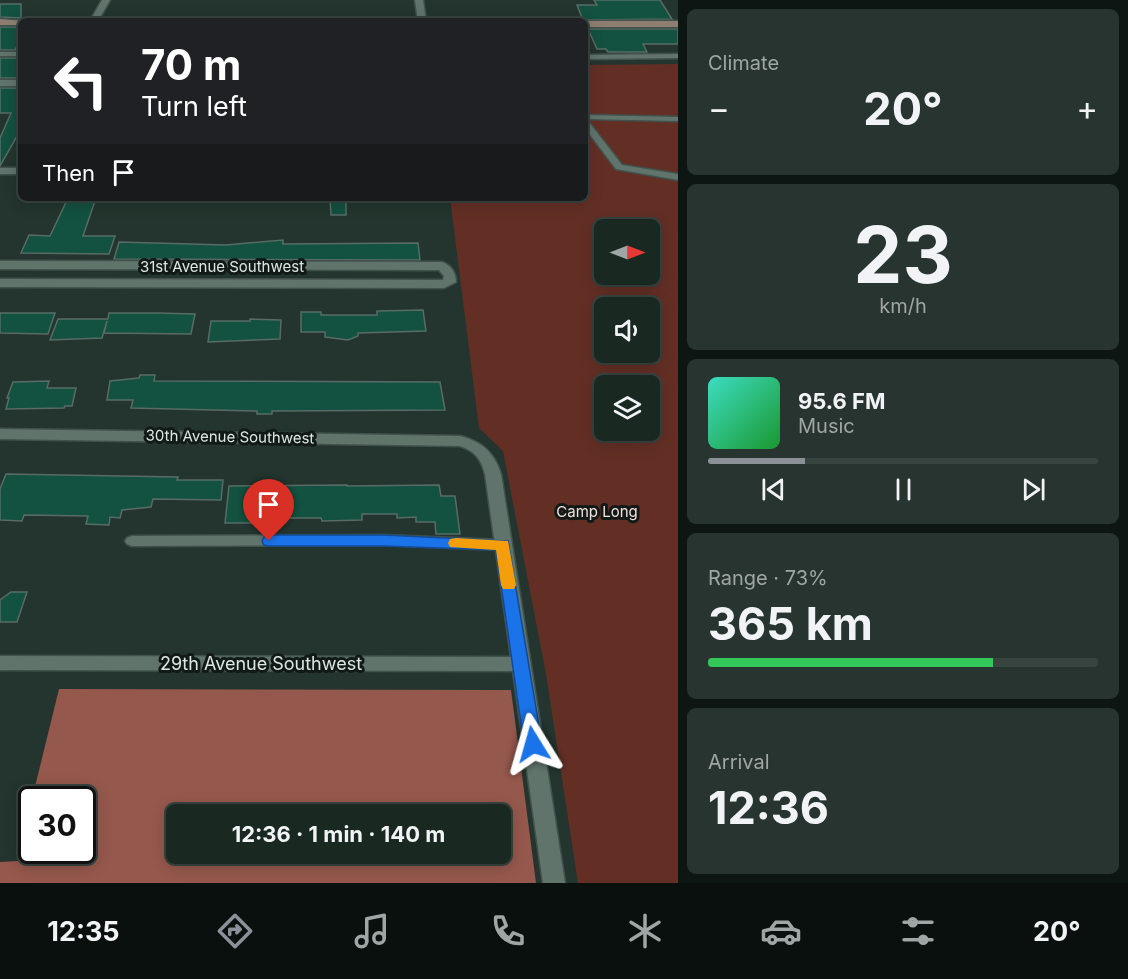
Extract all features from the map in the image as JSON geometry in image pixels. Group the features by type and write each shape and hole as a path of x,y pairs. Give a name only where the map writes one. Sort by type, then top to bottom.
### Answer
{"main road":[{"path":"0,22 18,22"},
{"path":"588,24 678,24"}],"street":[{"path":"96,18 106,0"},
{"path":"419,0 422,18"},
{"path":"0,83 18,84"},
{"path":"0,91 18,91"},
{"path":"0,171 18,171"},
{"name":"31st Avenue Southwest","path":"0,265 442,266 450,275 450,282 444,284 0,283"},
{"name":"30th Avenue Southwest","path":"0,434 460,441 475,445 490,462 502,545"},
{"path":"502,545 554,883"},
{"name":"29th Avenue Southwest","path":"0,663 521,664"}],"lane":[{"path":"0,54 18,54"},
{"path":"588,57 678,56"},
{"path":"588,117 678,119"},
{"path":"588,127 619,168 678,177"},
{"path":"619,168 678,171"},
{"path":"132,541 383,540 502,545"}],"green space":[{"name":"Camp Long","path":"678,64 678,883 578,883 546,674 503,451 479,428 450,201 588,201 588,65"}],"shaded area":[{"path":"59,689 511,690 536,883 0,883 0,862 96,864 96,786 35,786"}],"building":[{"path":"594,0 660,0 672,19 588,20 588,18 582,18 577,5 597,5"},
{"path":"0,4 21,4 21,18 0,17"},
{"path":"0,27 18,27 18,44 15,50 0,50"},
{"path":"588,29 678,29 678,44 643,44 647,52 608,52 606,49 597,49"},
{"path":"0,58 18,58 18,78 0,78"},
{"path":"0,88 18,88 18,134 0,166 0,138 11,113 0,113"},
{"path":"67,201 95,201 83,236 115,236 109,254 21,253 29,235 50,236"},
{"path":"330,201 346,201 346,215 331,215"},
{"path":"283,240 283,244 418,243 420,260 114,259 119,242 226,245"},
{"path":"423,310 426,331 358,333 358,336 348,340 325,337 325,332 301,332 301,312 321,312 321,315 377,315 377,311"},
{"path":"0,313 55,313 48,334 0,333"},
{"path":"109,313 195,314 191,334 104,333 107,321 102,338 50,340 58,319 108,319"},
{"path":"250,319 281,320 280,339 208,342 211,321 250,321"},
{"path":"140,375 155,375 154,381 440,382 445,410 272,411 272,414 257,414 257,411 131,408 133,400 107,400 110,381 139,378"},
{"path":"49,381 47,388 76,388 72,406 6,409 13,382"},
{"path":"6,474 223,480 221,500 153,499 151,507 122,510 120,518 110,517 109,525 86,524 88,516 24,515 22,521 0,520 0,489"},
{"path":"439,485 441,496 455,496 460,534 436,534 435,522 416,522 416,517 397,518 397,514 362,514 362,520 322,521 321,518 265,518 265,523 225,523 229,486"},
{"path":"11,592 27,592 17,622 0,622 0,600"}],"slow traffic":[{"path":"456,543 502,545 509,585"}],"route":[{"path":"269,541 383,540 502,545 533,744"}]}
